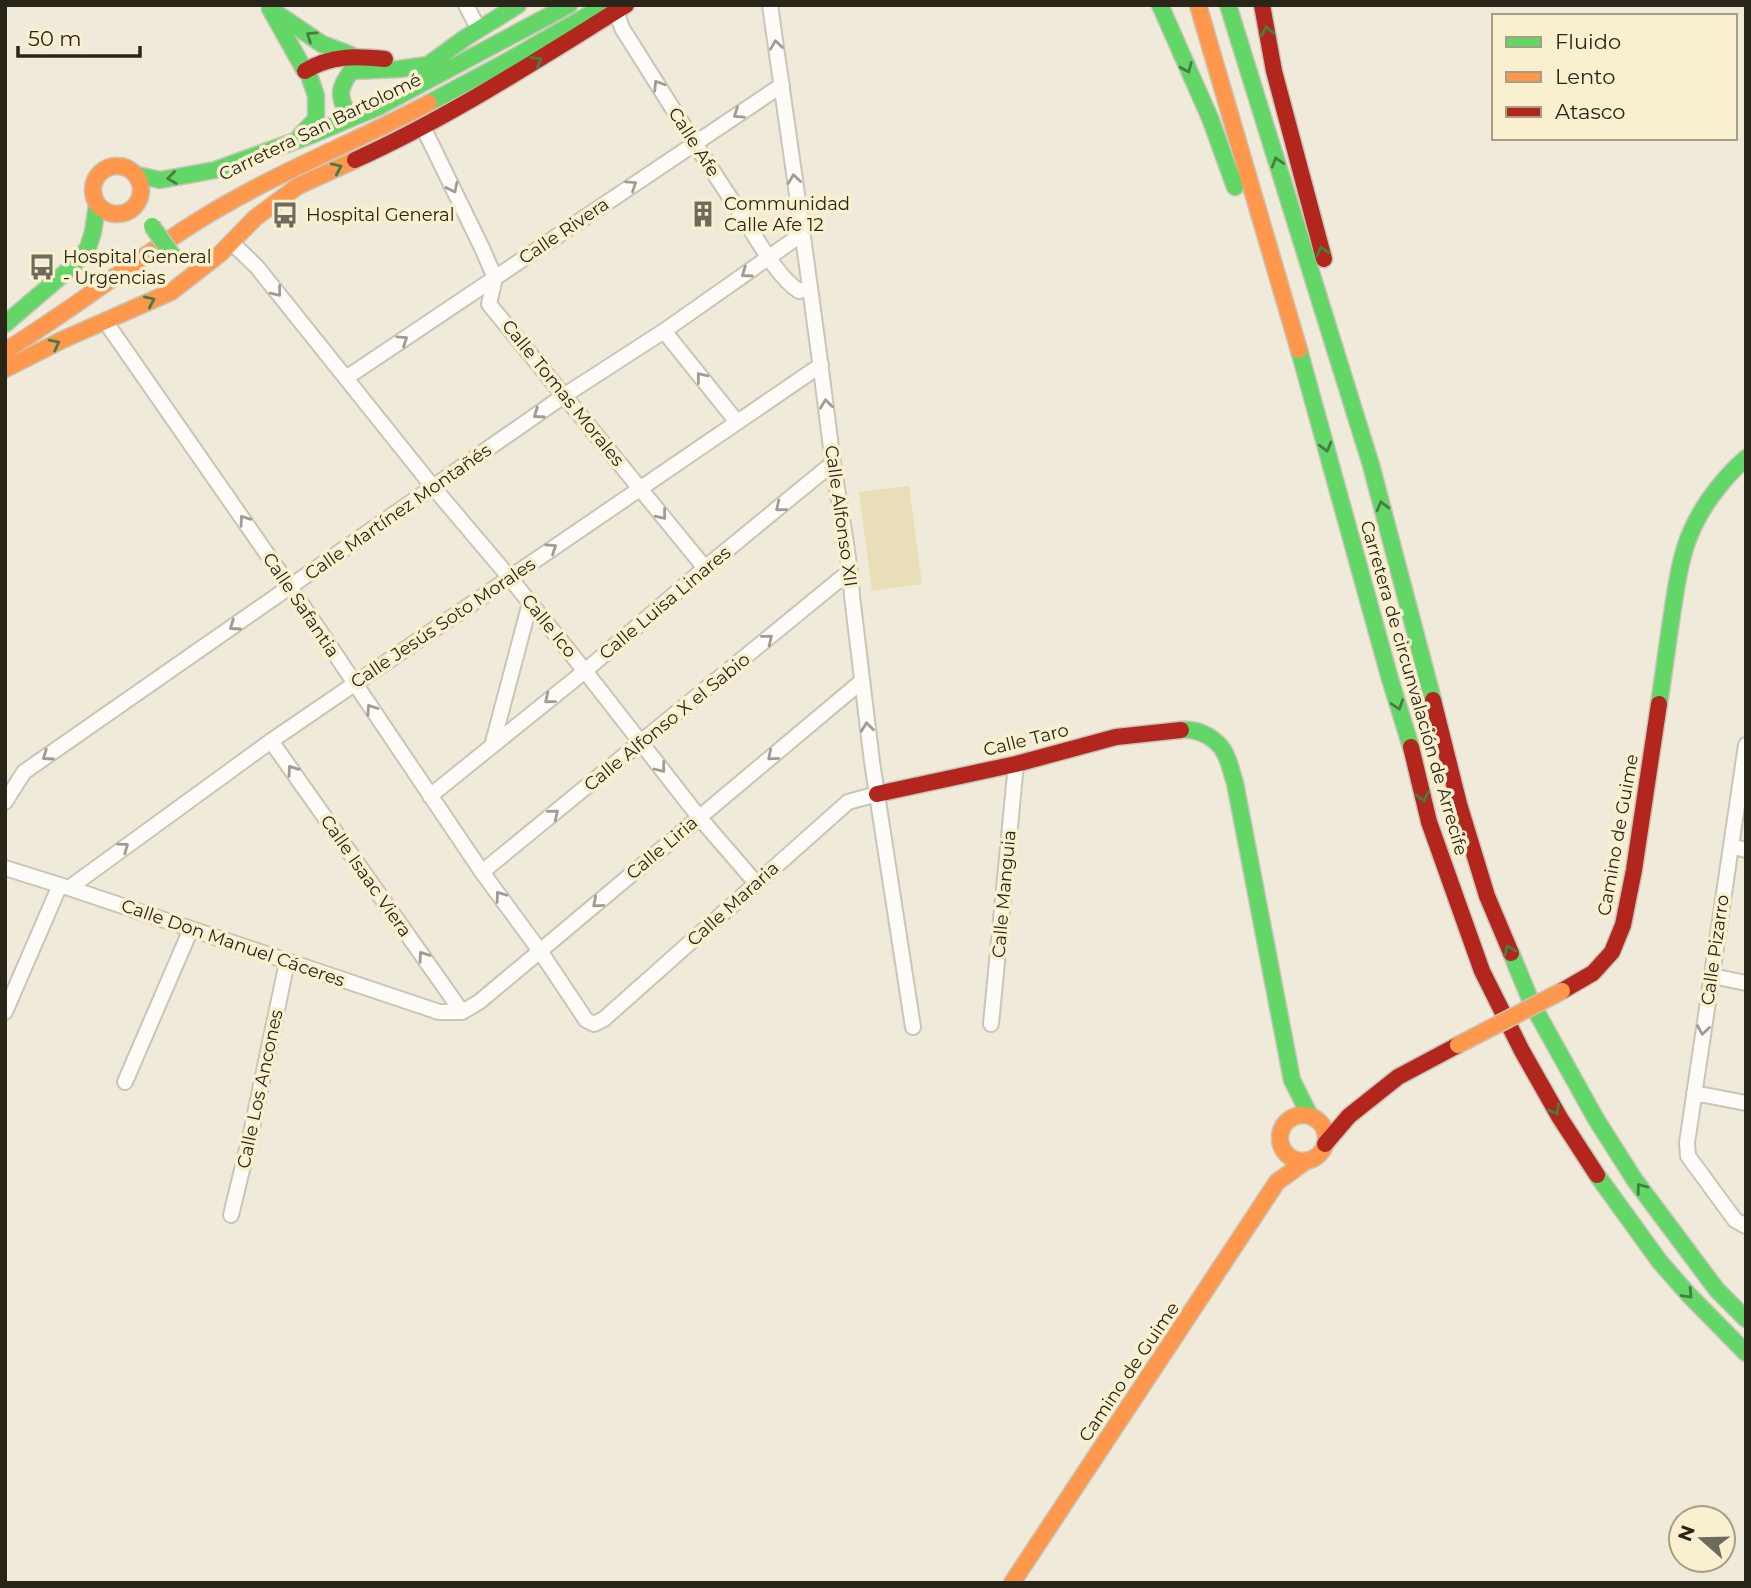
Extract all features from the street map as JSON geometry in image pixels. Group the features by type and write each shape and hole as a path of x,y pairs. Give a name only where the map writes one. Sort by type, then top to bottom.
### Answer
{"main road":[{"path":"308,75 353,64 399,69 428,65 518,5"},
{"name":"Carretera San Bartolomé","path":"137,175 160,180 177,178 215,170 294,142 364,113 569,5"},
{"name":"Carretera San Bartolomé","path":"5,341 188,216 256,177 407,107 481,68 588,5"},
{"path":"1160,5 1210,118 1308,381"},
{"name":"Carretera de circunvalación de Arrecife","path":"1198,5 1407,731 1429,822 1482,971 1522,1051 1560,1118 1604,1185 1660,1262 1746,1353"},
{"name":"Carretera de circunvalación de Arrecife","path":"1228,5 1363,438 1459,803 1487,896 1532,1004 1596,1119 1634,1179 1717,1290 1746,1319"},
{"path":"1262,5 1274,71 1349,354 1363,438"},
{"path":"269,7 353,64"},
{"path":"269,7 308,75 316,96 316,118 294,142"},
{"path":"5,369 62,340 171,292 221,253 254,218 298,186 423,127 498,85 616,7"},
{"name":"Carretera San Bartolomé","path":"5,351 196,222 271,179 410,113 616,7"},
{"path":"346,110 340,99 342,86 353,64"},
{"path":"308,75 334,104 346,110 364,113"},
{"path":"114,166 127,167 137,175 141,191 136,206 124,215 109,214 93,200 93,183 102,170 114,166"},
{"path":"5,324 74,266 88,248 97,205"},
{"path":"136,206 191,276"},
{"name":"Camino de Guime","path":"1325,1144 1349,1116 1398,1077 1562,991 1592,973 1612,952 1623,925 1634,870 1678,576 1687,540 1704,509 1732,469 1746,458"},
{"name":"Calle Taro","path":"877,794 1016,764 1116,737 1186,729 1199,731 1218,742 1225,752 1235,783 1292,1080"},
{"path":"1292,1080 1312,1117 1325,1132 1325,1144 1321,1152 1306,1161 1289,1156 1282,1146 1280,1136 1292,1080"},
{"path":"1284,1126 1293,1118 1304,1115 1349,1116"},
{"name":"Camino de Guime","path":"1277,1182 1282,1146"},
{"name":"Camino de Guime","path":"1012,1583 1277,1182 1306,1161"}],"street":[{"path":"466,5 472,34"},
{"name":"Calle Alfonso XII","path":"770,5 850,571 877,794 913,1027"},
{"name":"Calle Afe","path":"616,7 622,28 769,257 789,285 799,291 810,288"},
{"name":"Calle Rivera","path":"346,377 782,85"},
{"name":"Calle Tomas Morales","path":"423,127 495,278 489,304 705,568"},
{"name":"Calle Martínez Montañés","path":"5,802 24,772 802,233"},
{"name":"Calle Ico","path":"231,242 257,267 585,671 699,817 756,883"},
{"name":"Calle Safantia","path":"106,321 482,872 586,1020 594,1024"},
{"path":"664,331 737,422"},
{"name":"Calle Jesús Soto Morales","path":"64,886 821,365"},
{"name":"Calle Luisa Linares","path":"430,796 585,671 833,463"},
{"name":"Calle Alfonso X el Sabio","path":"482,872 850,571"},
{"path":"492,746 530,603"},
{"name":"Calle Liria","path":"462,1012 479,1002 862,681"},
{"name":"Calle Isaac Viera","path":"271,741 462,1012"},
{"name":"Calle Pizarro","path":"1745,753 1687,1143 1688,1156 1735,1220 1746,1226"},
{"name":"Calle Manguia","path":"991,1024 1016,764"},
{"name":"Calle Mararia","path":"594,1024 604,1020 848,802 877,794"},
{"path":"1731,846 1746,850"},
{"name":"Calle Don Manuel Cáceres","path":"5,868 439,1012 462,1012"},
{"path":"5,1012 64,886"},
{"path":"125,1082 191,929"},
{"name":"Calle Los Ancones","path":"231,1215 287,962"},
{"path":"1712,976 1746,983"},
{"path":"1694,1093 1746,1103"}],"shaded area":[{"path":"909,486 922,584 872,591 859,492"}],"traffic: fast":[{"path":"346,110 341,90 351,71 428,65 518,5"},
{"path":"137,175 160,180 215,170 309,136 378,107 569,5"},
{"path":"429,103 606,5"},
{"path":"1160,5 1210,118 1235,187"},
{"path":"1228,5 1371,465 1433,700"},
{"path":"270,9 322,44 351,55"},
{"path":"272,12 305,71"},
{"path":"300,136 316,119 316,96 310,78"},
{"path":"5,324 73,266 88,248 97,205"},
{"path":"152,226 173,256"},
{"path":"1299,350 1411,747"},
{"path":"1659,704 1677,584 1686,545 1710,498 1746,458"},
{"path":"1181,730 1208,736 1220,745 1229,762 1292,1080 1310,1116"},
{"path":"1511,953 1532,1004 1596,1119 1634,1179 1717,1290 1746,1319"},
{"path":"1597,1175 1660,1262 1746,1353"}],"traffic: slow":[{"path":"1198,5 1299,350"},
{"path":"5,351 224,205 429,103"},
{"path":"5,369 62,340 171,292 221,253 255,218 298,186 355,160"},
{"path":"117,166 134,173 141,190 134,207 117,214 100,207 93,190 100,173 117,166"},
{"path":"1458,1045 1562,991"},
{"path":"1303,1115 1319,1122 1326,1138 1319,1154 1303,1161 1287,1154 1280,1138 1287,1122 1303,1115"},
{"path":"1012,1583 1277,1182 1306,1161"}],"traffic: jam":[{"path":"355,160 459,107 626,5"},
{"path":"1262,5 1274,71 1324,259"},
{"path":"305,71 334,59 385,59"},
{"path":"1433,700 1459,804 1487,896 1511,953"},
{"path":"1562,991 1593,973 1612,952 1623,925 1659,704"},
{"path":"877,794 1016,764 1116,737 1181,730"},
{"path":"1411,747 1429,822 1482,971 1522,1051 1560,1118 1597,1175"},
{"path":"1325,1144 1349,1116 1398,1077 1458,1045"}],"place":[{"name":"Communidad Calle Afe 12","path":"703,214"},
{"name":"Hospital General","path":"285,215"},
{"name":"Hospital General - Urgencias","path":"42,267"}]}
